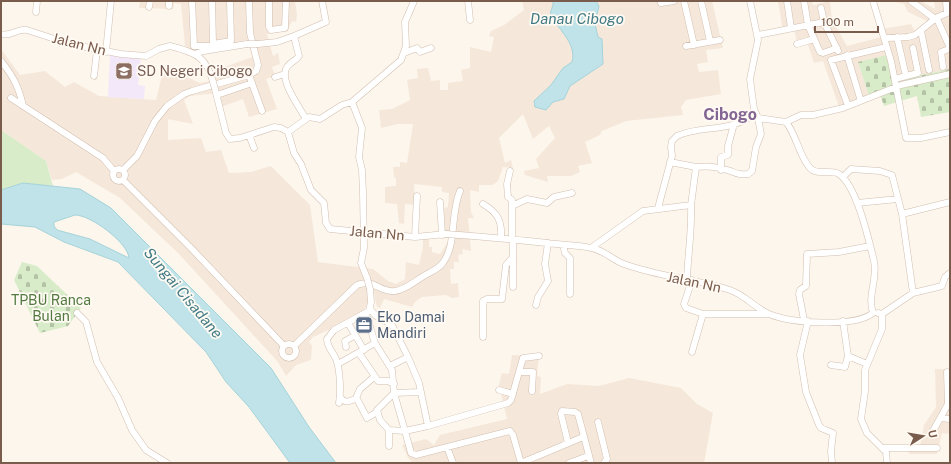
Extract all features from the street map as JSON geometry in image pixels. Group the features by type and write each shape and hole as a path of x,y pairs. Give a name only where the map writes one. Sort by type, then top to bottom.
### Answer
{"street":[{"path":"36,12 37,1"},
{"path":"106,52 110,1"},
{"path":"192,1 194,46 211,46 213,44 231,40 230,1"},
{"path":"212,1 213,44"},
{"path":"124,170 137,156 155,121 167,106 188,93 249,75 256,71 258,65 250,33 249,1"},
{"path":"269,1 269,27 271,30 285,28 286,1"},
{"path":"194,54 247,44 277,42 294,36 326,22 322,1"},
{"path":"288,132 306,119 313,116 320,119 342,105 352,102 399,62 404,53 405,22 414,1"},
{"path":"468,1 470,20"},
{"path":"661,4 674,1"},
{"path":"684,1 694,45"},
{"path":"701,1 710,42"},
{"path":"670,162 696,167 705,166 727,170 736,175 748,174 752,171 756,147 761,134 756,116 750,79 758,45 758,35 750,1"},
{"path":"787,1 791,28"},
{"path":"804,1 808,25 814,40 822,53 838,51 824,22 821,8"},
{"path":"873,1 894,79 906,138 921,138 950,132"},
{"path":"911,1 936,18 943,28 949,48 941,52 943,67"},
{"path":"888,38 908,37 921,31 936,18 947,13 946,1"},
{"path":"758,35 824,22"},
{"name":"Jalan Nn","path":"1,34 8,36 21,29 70,44 106,52 143,56 170,46 194,54 206,63 213,82 228,136 233,139 278,127 288,132 294,153 301,164 311,190 324,203 328,227 333,229 415,237 444,235 501,237 591,248 607,253 624,264 670,278 689,280 734,292 769,314 806,321 843,321 859,320 873,313"},
{"path":"921,31 929,70"},
{"path":"294,36 299,56 287,66 285,74 288,88 306,119"},
{"path":"897,37 905,72"},
{"path":"686,46 720,40"},
{"path":"797,44 814,40"},
{"path":"847,103 831,60 886,47"},
{"path":"404,53 417,48 420,52 431,48"},
{"path":"894,79 918,73 913,48"},
{"path":"94,76 97,50"},
{"path":"847,55 860,98"},
{"path":"1,61 13,76 19,88 23,106"},
{"path":"275,77 285,74"},
{"path":"658,208 672,156 672,141 677,136 715,128 726,128 756,116 786,122 802,114 813,115 843,108 896,88 950,74"},
{"path":"249,75 262,111"},
{"path":"220,94 252,83"},
{"path":"11,98 103,158 114,171 113,174 116,180 123,180 191,248 284,346"},
{"path":"352,102 362,128 360,157 362,170 363,231 361,263 370,289 368,311 376,343 390,366 393,374 394,393 410,451 414,454 510,431 513,435 521,463 583,437"},
{"path":"786,122 796,138 810,168 816,171 835,172 843,177 853,192 870,246 875,268 870,300 873,313 882,314 913,293 942,286 950,286"},
{"path":"721,170 721,157 728,155 728,146 734,124"},
{"path":"249,135 254,148"},
{"path":"696,167 691,205 692,228 688,254 689,280 684,304 686,308 702,314 769,314"},
{"path":"114,171 120,169 124,170"},
{"path":"843,177 851,169 880,171 892,175 902,214 913,293"},
{"path":"123,180 125,176 124,170"},
{"path":"510,172 507,180 508,197 512,200 514,287"},
{"path":"294,346 357,285 366,282 388,291 394,291 402,289 442,264 450,248 454,205 460,191"},
{"path":"512,206 527,199 547,203 554,197 572,193"},
{"path":"415,237 417,196"},
{"path":"857,203 898,199"},
{"path":"440,202 444,235"},
{"path":"902,214 950,202"},
{"path":"483,204 490,209 501,223 501,237"},
{"path":"591,248 643,211 691,205"},
{"path":"536,305 538,297 548,281 545,264 548,243"},
{"path":"563,245 565,253 570,258 570,294"},
{"path":"832,463 830,452 834,433 821,428 804,382 800,351 806,321 799,294 800,290 806,286 807,254 839,252 870,246"},
{"path":"483,337 482,302 486,300 502,299 506,265 513,257"},
{"path":"942,286 945,278 950,273"},
{"path":"356,398 348,402 340,400 338,364 328,346 327,339 334,330 348,324 368,311"},
{"path":"368,311 392,325 408,357 421,392 428,426"},
{"path":"77,313 86,322 97,362 118,398 127,420 143,447 167,463"},
{"path":"692,352 702,314"},
{"path":"882,314 882,329 867,364 861,422 871,438 886,452 887,463"},
{"path":"831,365 845,367 848,356 843,321"},
{"path":"348,324 374,377 378,381 388,380 394,384"},
{"path":"346,347 345,342 354,336"},
{"path":"338,364 376,343"},
{"path":"284,346 289,344 294,346"},
{"path":"284,346 282,353 287,358 291,358 296,353 294,346"},
{"path":"389,430 405,431 505,405 511,400 523,358 539,356"},
{"path":"848,356 867,364"},
{"path":"390,366 408,357"},
{"path":"519,372 533,372 532,391"},
{"path":"933,431 949,404 947,372"},
{"path":"374,377 360,389 356,394 356,398 367,418 377,412"},
{"path":"499,390 513,394"},
{"path":"389,446 389,430 380,420 377,412 378,407 394,393 421,392"},
{"path":"568,443 561,414 562,411 575,412 578,414 591,463"},
{"path":"941,418 950,419"},
{"path":"598,422 607,457 604,463"},
{"path":"447,447 453,463"},
{"path":"883,448 937,448"},
{"path":"569,463 588,456"}],"shaded area":[{"path":"140,1 295,1 297,14 296,22 292,21 288,29 267,34 273,56 278,53 280,64 272,67 275,76 266,79 277,109 249,117 243,99 221,107 218,93 190,96 184,100 193,124 168,119 168,140 201,138 206,152 221,150 229,173 251,172 271,166 310,205 318,262 373,269 388,281 396,284 405,279 406,262 419,265 423,247 423,238 429,238 429,247 432,247 432,252 440,254 448,242 448,232 445,231 444,208 448,207 449,193 442,192 442,187 414,184 415,205 405,204 404,224 399,223 397,204 385,203 385,187 396,186 396,178 394,177 393,167 400,167 400,162 407,163 413,124 398,124 381,128 379,110 392,109 410,100 407,80 418,78 417,69 428,68 431,81 440,80 440,90 448,90 448,83 463,81 461,70 470,68 470,47 491,52 494,37 489,36 491,31 504,25 524,10 522,1 712,1 723,48 706,50 708,62 697,64 699,72 718,70 721,94 686,100 681,107 683,115 626,121 602,131 600,135 585,142 592,163 578,166 580,172 571,176 547,176 548,182 525,175 524,171 539,168 536,159 555,138 549,126 533,139 523,114 499,138 505,163 511,160 513,168 503,167 498,181 492,185 479,185 479,192 470,190 471,212 474,218 468,218 471,251 462,249 463,254 458,255 459,262 454,262 454,269 450,269 451,284 458,283 459,297 452,298 446,295 422,297 415,302 412,307 384,299 380,308 377,307 373,289 365,309 359,316 313,337 309,342 312,346 311,360 296,365 286,376 278,362 179,254 120,198 76,172 62,179 52,180 46,161 1,130 1,49 20,75 45,71 65,87 74,82 99,96 156,100 164,67 200,83 214,80 211,72 252,57 248,40 195,51 185,46 181,4 174,3 173,9 139,8"},
{"path":"778,1 812,1 813,5 830,1 832,20 847,46 885,36 882,29 911,24 915,32 927,21 908,12 904,4 891,1 921,1 935,9 934,1 950,1 950,69 898,80 858,62 869,96 839,107 823,61 814,63 807,42 797,43 794,29 783,31"},
{"name":"SD Negeri Cibogo","path":"110,55 141,57 138,85 145,86 144,99 108,97"},
{"path":"512,355 539,356 537,376 541,377 540,394 567,384 599,386 629,378 681,388 697,404 713,413 704,463 413,463 408,458 402,445 426,439 434,445 440,435 507,419 501,394 497,392 502,373 509,374"},
{"path":"935,369 950,369 950,434 942,433 937,454 909,454 908,446 920,446 924,425 936,407"}],"green space":[{"path":"891,54 898,80 950,69 950,112 921,117 917,96 884,106 879,92 869,96 858,62"},
{"path":"1,130 46,161 53,186 23,183 1,190"},
{"name":"TPBU Ranca Bulan","path":"22,262 37,266 81,308 68,326 40,333 14,280"}],"water":[{"name":"Danau Cibogo","path":"553,1 596,1 599,6 595,24 598,37 602,39 603,64 570,86 564,99 553,102 546,110 535,107 534,101 551,85 563,68 572,62 573,55 570,43 551,16"},
{"name":"Sungai Cisadane","path":"23,183 80,189 111,208 271,368 309,427 336,463 290,463 249,407 226,382 206,352 118,262 64,242 35,227 1,224 1,190","holes":["75,215 82,216 99,225 116,238 127,252 129,258 90,239 57,230 54,226 54,222"]}],"place":[{"name":"SD Negeri Cibogo","path":"124,71"},
{"name":"Eko Damai Mandiri","path":"364,325"}],"district":[{"name":"Cibogo","path":"730,114"}]}
